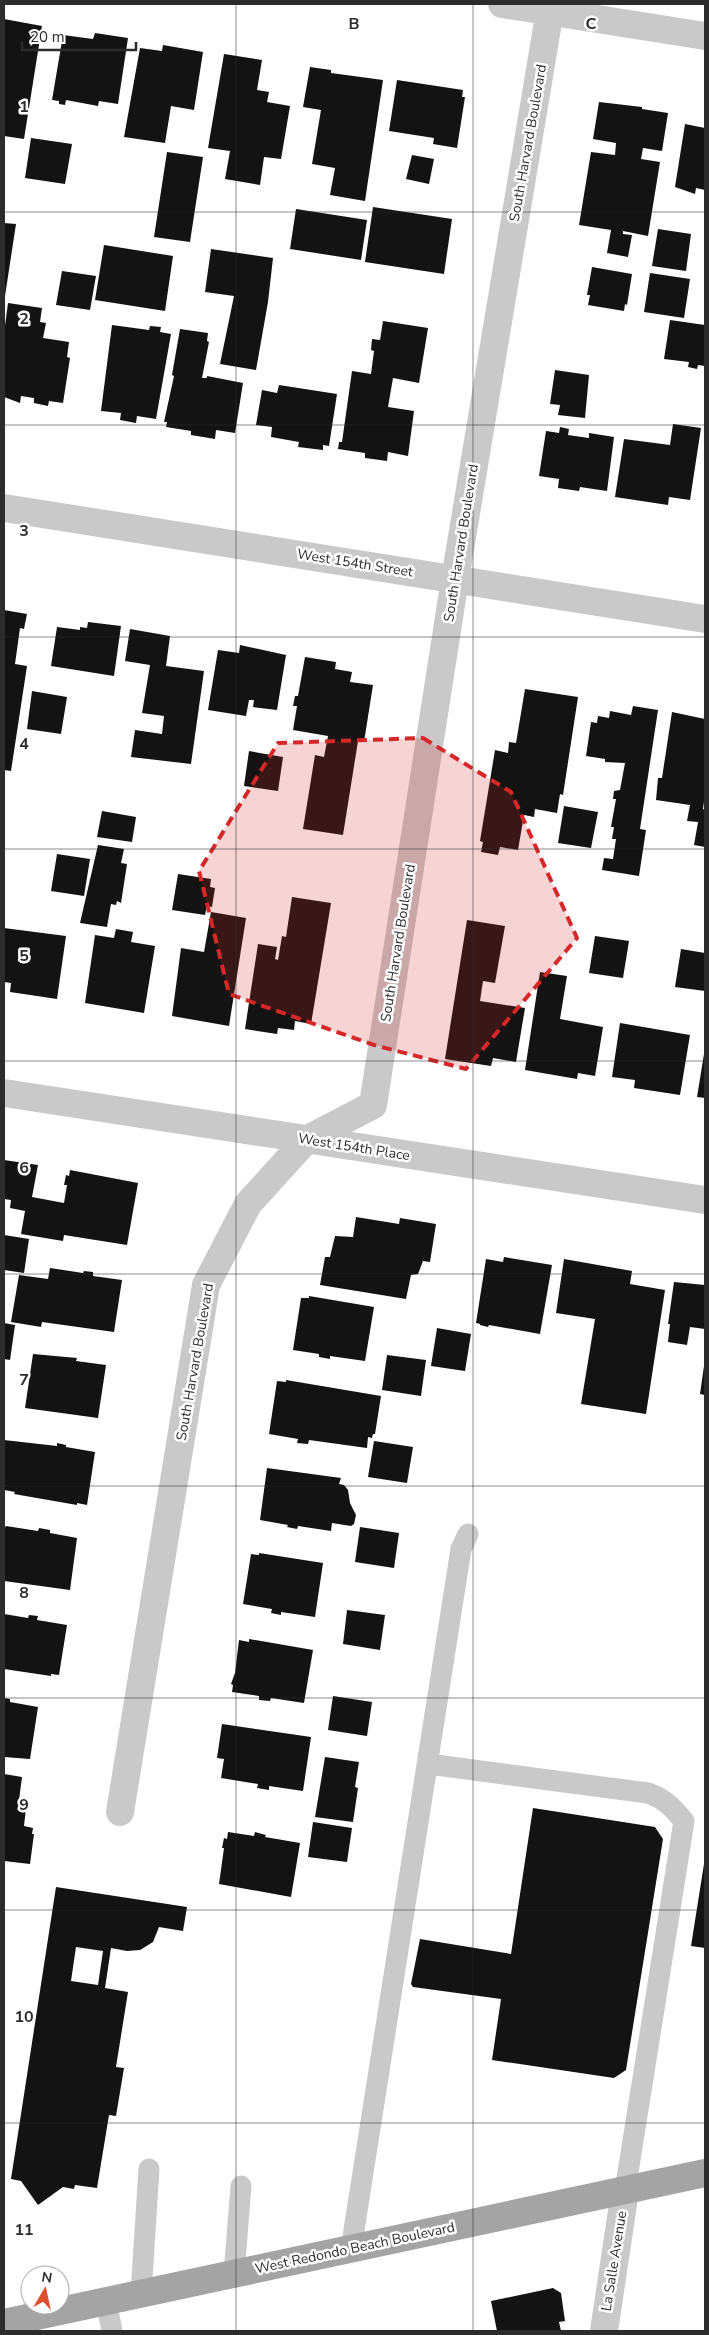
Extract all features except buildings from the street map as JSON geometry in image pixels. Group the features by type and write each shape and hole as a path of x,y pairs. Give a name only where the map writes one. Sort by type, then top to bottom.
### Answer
{"main road":[{"name":"West Redondo Beach Boulevard","path":"4,2323 705,2173"}],"street":[{"path":"502,4 550,7 705,36"},
{"name":"South Harvard Boulevard","path":"120,1812 206,1285 248,1204 306,1140 373,1105 455,579 550,7"},
{"name":"West 154th Street","path":"4,508 705,619"},
{"name":"West 154th Place","path":"4,1093 705,1200"},
{"name":"La Salle Avenue","path":"604,2331 625,2191"}],"lane":[{"path":"351,2249 461,1548 468,1534"},
{"path":"428,1764 648,1793 660,1797 670,1804 684,1822 625,2191"},
{"path":"141,2294 149,2169"},
{"path":"234,2274 241,2186"},
{"path":"106,2301 112,2331"}],"highlighted area":[{"path":"423,738 511,792 577,938 466,1069 374,1045 229,994 199,871 278,743"}]}
